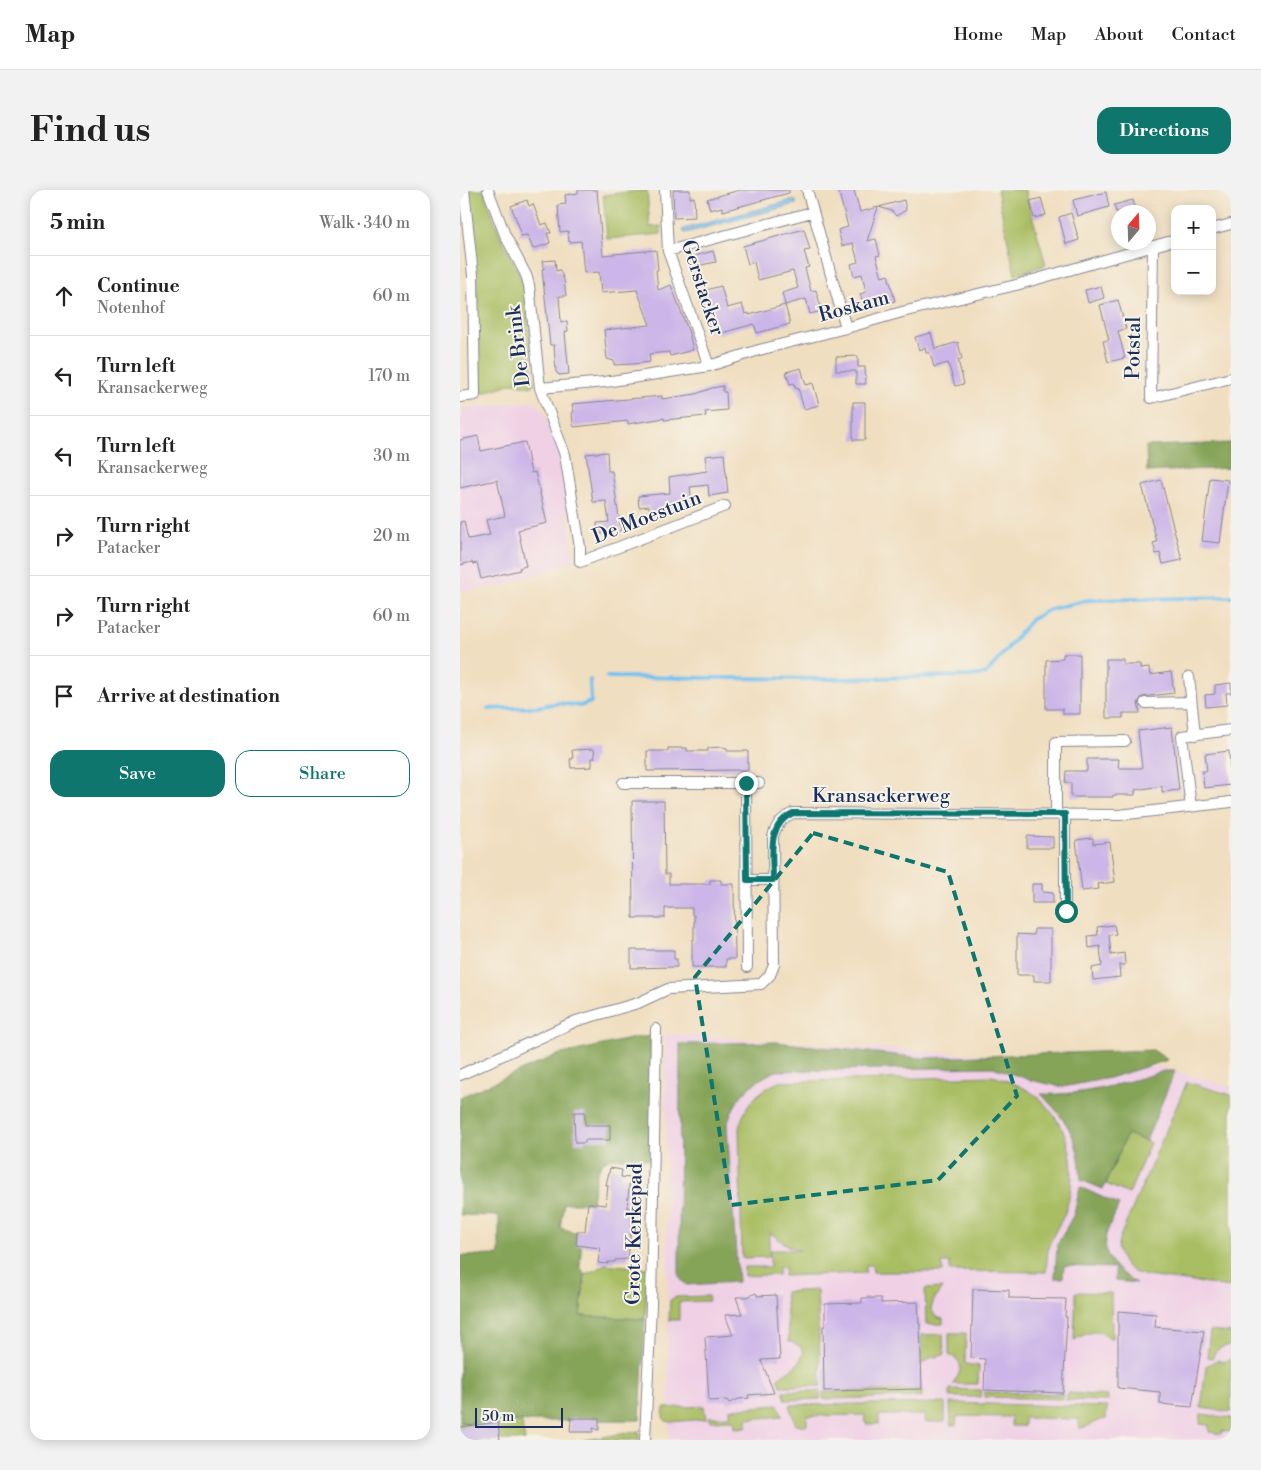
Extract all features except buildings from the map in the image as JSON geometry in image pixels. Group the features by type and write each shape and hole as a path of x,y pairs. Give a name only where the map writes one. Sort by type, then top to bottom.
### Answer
{"street":[{"name":"De Brink","path":"460,397 476,395 473,275 464,190"},
{"name":"De Brink","path":"488,190 505,235 526,275 529,285 540,388 565,455 580,547 580,562"},
{"name":"Gerstacker","path":"664,190 668,251 708,366"},
{"path":"808,190 812,212 846,328"},
{"path":"668,251 812,212"},
{"path":"1216,228 1231,224"},
{"name":"Roskam","path":"1156,245 1171,241"},
{"name":"Roskam","path":"540,388 605,382 708,366 759,350 902,312 1016,285 1139,250"},
{"name":"Potstal","path":"1153,250 1151,398 1231,378"},
{"name":"De Moestuin","path":"580,562 725,506"},
{"path":"1189,677 1195,735"},
{"path":"1145,703 1191,702"},
{"path":"1190,807 1182,736 1231,730"},
{"path":"1066,911 1056,742 1125,741"},
{"path":"624,783 759,783"},
{"path":"746,783 748,967"},
{"name":"Kransackerweg","path":"460,1075 576,1022 638,1003 655,993 668,989 761,984 770,975 774,965 773,837 776,827 783,818 793,813 1119,814 1231,802"},
{"path":"747,880 773,880"},
{"name":"Grote Kerkepad","path":"646,1440 652,1305 656,1029"}],"highlighted area":[{"path":"813,833 948,872 1017,1096 938,1180 731,1205 695,977"}],"shaded area":[{"path":"536,401 545,414 561,453 574,561 506,585 460,592 460,409"},
{"path":"665,1034 1162,1067 1231,1087 1231,1440 669,1440"}],"green space":[{"path":"469,190 483,190 501,237 525,286 534,384 531,387 513,383 483,393 480,391"},
{"path":"647,190 650,227 661,226 661,234 607,239 603,195"},
{"path":"997,190 1025,190 1046,265 1015,275"},
{"path":"1231,443 1231,468 1147,472 1146,446"},
{"path":"651,1036 653,1134 651,1160 613,1158 606,1160 601,1165 597,1174 592,1203 564,1203 560,1228 582,1234 580,1267 585,1274 580,1316 645,1319 640,1420 460,1422 460,1256 499,1255 499,1216 460,1215 460,1097 557,1055"},
{"path":"776,1042 923,1058 1153,1050 1168,1060 1109,1078 1063,1087 1030,1080 993,1067 776,1071 758,1081 744,1092 727,1126 738,1282 686,1285 679,1277 680,1044"},
{"path":"1164,1071 1175,1071 1146,1141 1127,1134 1103,1189 1081,1180 1079,1156 1069,1128 1041,1094 1088,1091"},
{"path":"993,1076 1020,1086 1035,1095 1057,1120 1069,1148 1072,1178 1070,1194 1066,1210 1049,1245 1046,1272 950,1271 950,1263 942,1263 943,1272 873,1272 872,1265 866,1265 865,1273 784,1276 785,1267 779,1267 778,1275 744,1276 744,1267 770,1267 770,1250 800,1250 788,1246 769,1232 769,1257 742,1258 739,1128 748,1106 758,1094 779,1082"},
{"path":"1187,1082 1231,1095 1231,1287 1147,1276 1133,1272 1123,1263 1117,1249 1120,1237"},
{"path":"1127,1134 1150,1143 1129,1194 1106,1184"},
{"path":"1080,1187 1119,1205 1106,1235 1106,1250 1113,1264 1136,1283 1115,1281 1115,1268 1064,1266 1063,1278 1055,1278 1057,1245 1074,1214"},
{"path":"605,1264 648,1268 645,1319 580,1316 585,1274"},
{"path":"942,1288 934,1300 931,1309 936,1317 943,1319 943,1324 926,1324 925,1289"},
{"path":"817,1290 821,1386 781,1386 778,1378 798,1364 804,1352 800,1346 789,1341 785,1292"},
{"path":"1076,1292 1111,1293 1112,1338 1095,1332 1074,1340"},
{"path":"708,1296 709,1301 679,1302 679,1320 669,1320 670,1300 676,1297"},
{"path":"1210,1331 1231,1333 1231,1346 1219,1349 1215,1352 1213,1358 1207,1357"},
{"path":"949,1333 966,1333 965,1364 979,1366 978,1384 953,1384 960,1372 960,1364 949,1355"},
{"path":"943,1334 944,1355 930,1358 921,1365 921,1335"},
{"path":"1231,1359 1231,1412 1201,1408 1206,1366 1217,1360 1224,1362"},
{"path":"950,1389 981,1390 980,1397 950,1397"},
{"path":"922,1390 922,1397 823,1399 823,1392"},
{"path":"783,1391 818,1391 820,1392 820,1399 786,1400"},
{"path":"984,1392 1063,1394 1063,1399 984,1397"},
{"path":"1068,1393 1108,1396 1108,1401 1066,1400"},
{"path":"945,1403 945,1422 925,1422 925,1415 879,1415 879,1424 866,1424 865,1415 807,1416 807,1425 796,1425 789,1405"},
{"path":"950,1403 1107,1407 1106,1419 1083,1428 1079,1428 1079,1419 1024,1418 1024,1426 1011,1426 1011,1417 957,1416 956,1425 951,1425"},
{"path":"778,1405 783,1416 747,1419 747,1427 735,1428 734,1420 710,1421 709,1417 730,1416 730,1409"},
{"path":"704,1406 706,1419 670,1422 666,1421 663,1417 664,1408"},
{"path":"1201,1414 1231,1418 1231,1432 1222,1431 1221,1434 1209,1432 1209,1425 1200,1424"},
{"path":"521,1421 525,1440 460,1440 460,1422"},
{"path":"639,1431 639,1440 584,1440"}],"water":[{"path":"793,200 796,201 796,204 685,233 682,230 684,229"}],"waterway":[{"path":"607,677 829,679 986,674 1031,620 1047,610 1089,600 1231,597"},
{"path":"488,709 537,707 559,703 580,706 591,702 590,680"}],"route":[{"path":"746,783 747,880 773,880 773,837 776,827 783,818 793,813 1065,814 1066,911"}]}
